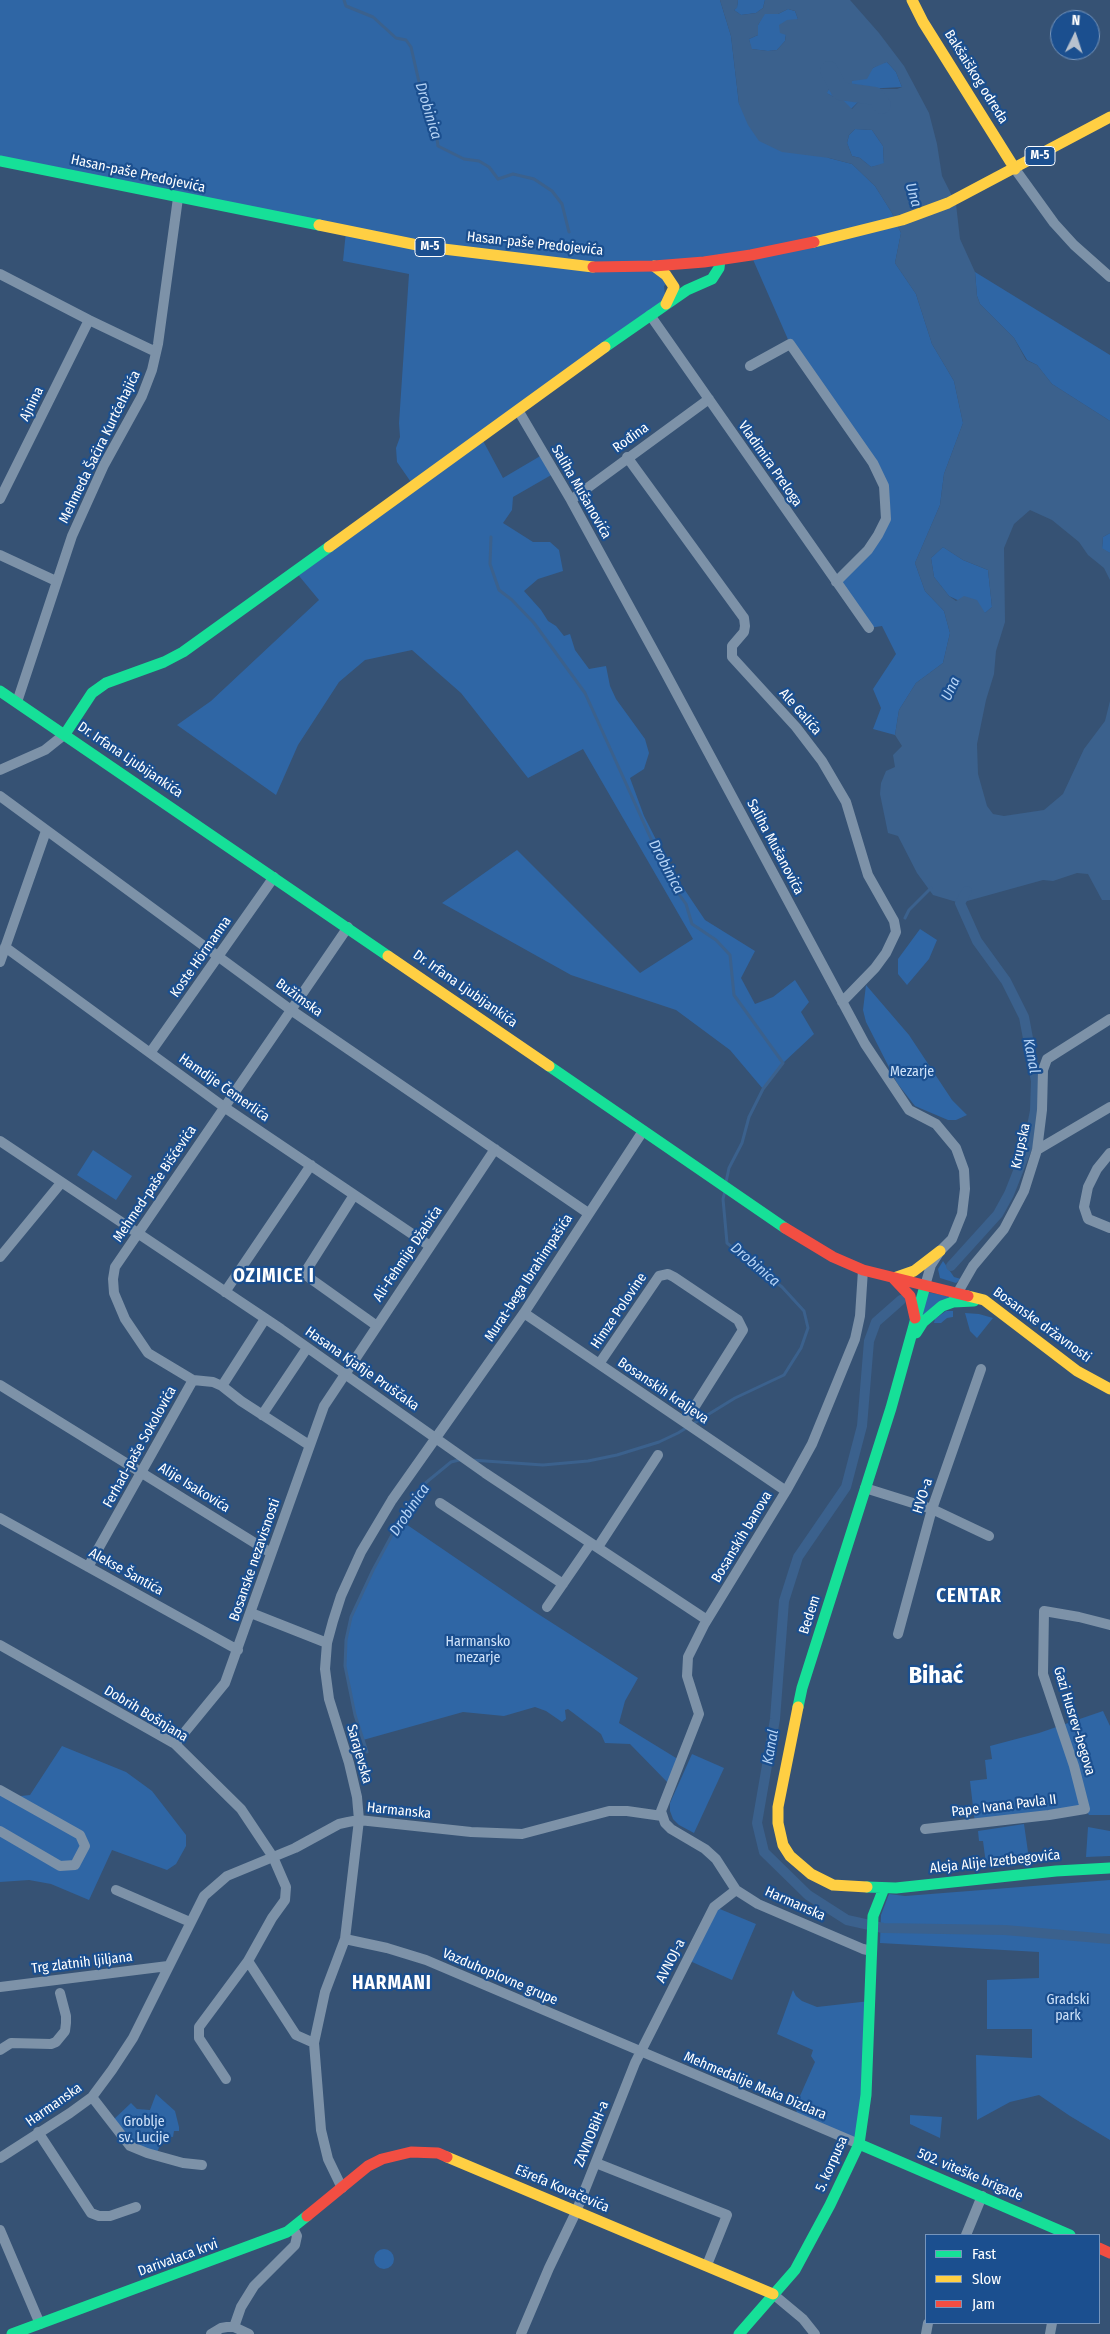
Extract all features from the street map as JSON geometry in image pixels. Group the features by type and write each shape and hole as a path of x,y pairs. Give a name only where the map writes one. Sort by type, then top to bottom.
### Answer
{"main road":[{"name":"Bakšaiškog odreda","path":"912,0 1015,169"},
{"name":"M-5","path":"1015,169 1110,117"},
{"name":"Hasan-paše Predojevića","path":"0,162 427,247 598,267 654,266 720,260 863,231 924,212 1015,169"},
{"path":"65,734 92,693 106,682 164,662 183,652 650,314 687,290 712,280 719,268 720,260"},
{"path":"687,290 704,262"},
{"path":"654,266 666,275 674,287 666,304"},
{"name":"Dr. Irfana Ljubijankića","path":"0,691 348,927 801,1239 833,1257 863,1270 925,1286"},
{"path":"916,1321 915,1309 910,1296 893,1278 914,1271 940,1251"},
{"name":"Bosanske državnosti","path":"925,1286 955,1297 975,1296 990,1304 1077,1371 1110,1389"},
{"name":"Bedem","path":"884,1888 856,1888 833,1885 811,1874 790,1856 783,1845 778,1823 778,1808 802,1688 910,1342 925,1286"},
{"path":"910,1342 927,1317 955,1297"},
{"name":"Aleja Alije Izetbegovića","path":"884,1888 1056,1870 1110,1868"},
{"path":"856,1888 865,1899 873,1916"},
{"name":"5. korpusa","path":"739,2334 800,2261 830,2205 859,2144 866,2095 873,1916 884,1888"},
{"name":"502. viteške brigade","path":"859,2144 1066,2234"},
{"name":"Ešrefa Kovačevića","path":"342,2188 368,2166 382,2159 404,2153 425,2151 438,2153 576,2212 708,2265 773,2294"},
{"name":"Darivalaca krvi","path":"12,2334 242,2251 293,2228 342,2188"}],"street":[{"path":"1015,169 1054,223 1074,245 1110,277"},
{"name":"Mehmeda Šaćira Kurtćehajića","path":"17,702 72,536 104,465 142,396 156,352 178,198"},
{"path":"0,274 156,352"},
{"name":"Vladimira Preloga","path":"650,314 869,628"},
{"name":"Ajnina","path":"0,499 89,320"},
{"path":"750,366 790,344 873,463 884,486 886,518 878,535 868,550 836,582"},
{"name":"Rođina","path":"571,500 627,457 709,399"},
{"name":"Saliha Mušanovića","path":"518,410 571,500 865,1044 909,1110 936,1124 947,1135 960,1158 965,1189 962,1214 952,1239 940,1251 931,1266 925,1286"},
{"name":"Ale Galića","path":"627,457 744,618 744,632 732,646 732,657 796,727 822,761 846,802 868,875 894,921 896,932 886,953 875,968 842,1002"},
{"path":"0,555 56,581"},
{"path":"0,770 46,750 65,734"},
{"name":"Bužimska","path":"0,796 46,832 291,1010 588,1213"},
{"path":"0,962 46,832"},
{"name":"Koste Hörmanna","path":"150,1053 274,877"},
{"name":"Mehmed-paše Bišćevića","path":"113,1279 115,1267 348,927"},
{"name":"Hamdije Čemerlića","path":"5,947 224,1107 430,1246"},
{"name":"Krupska","path":"955,1297 973,1266 1004,1229 1024,1191 1037,1150 1042,1110 1043,1070 1047,1059 1110,1019"},
{"path":"1037,1150 1110,1107"},
{"name":"Murat-bega Ibrahimpašića","path":"437,1438 524,1313 643,1131"},
{"name":"Hasana Kjafije Pruščaka","path":"0,1141 137,1235 265,1319 485,1472 707,1620"},
{"name":"Ali-Fehmije Džabića","path":"344,1374 495,1149"},
{"path":"1110,1153 1097,1169 1088,1187 1084,1207 1088,1219 1110,1228"},
{"path":"225,1292 311,1165"},
{"path":"0,1257 61,1183"},
{"path":"354,1195 304,1274 377,1326"},
{"name":"Bosanskih banova","path":"662,1816 662,1805 698,1721 698,1706 690,1686 686,1668 688,1657 707,1620 786,1492 812,1444 855,1339 860,1316 863,1270"},
{"name":"Himze Polovine","path":"599,1364 659,1276 668,1274 674,1277 738,1320 743,1330 686,1423"},
{"name":"Ferhad-paše Sokolovića","path":"88,1567 193,1380 148,1353 124,1318 114,1293 113,1279"},
{"name":"Bosanskih kraljeva","path":"524,1313 786,1492"},
{"path":"222,1386 265,1319"},
{"path":"262,1415 307,1348"},
{"name":"HVO-a","path":"898,1634 932,1509 981,1369"},
{"name":"Bosanske nezavisnosti","path":"175,1744 225,1683 324,1406 344,1374"},
{"path":"193,1380 213,1382 222,1386 262,1415 309,1445"},
{"name":"Alije Isakovića","path":"0,1385 142,1471 271,1553"},
{"name":"Sarajevska","path":"342,2188 328,2159 322,2130 317,2098 314,2043 325,1992 345,1939 359,1820 357,1797 349,1763 329,1699 325,1669 327,1643 341,1596 361,1552 392,1500 437,1438"},
{"path":"547,1607 658,1455"},
{"path":"865,1488 932,1509 989,1536"},
{"path":"440,1503 563,1584"},
{"name":"Alekse Šantića","path":"0,1518 238,1650"},
{"name":"Gazi Husrev-begova","path":"1085,1809 1074,1766 1043,1674 1044,1611 1087,1618 1110,1625"},
{"path":"251,1613 327,1643"},
{"name":"Dobrih Bošnjana","path":"0,1645 175,1744 241,1809 273,1857 286,1887 287,1895 248,1961"},
{"path":"0,1790 80,1835 85,1846 75,1865 60,1866 0,1831"},
{"name":"Pape Ivana Pavla II","path":"926,1829 1085,1809"},
{"name":"Harmanska","path":"0,2158 92,2097 133,2038 204,1896 218,1882 338,1824 359,1820 502,1834 530,1833 609,1811 627,1811 662,1816 670,1829 706,1850 716,1859 736,1890 758,1904 863,1949 872,1946"},
{"path":"116,1890 190,1922"},
{"name":"AVNOJ-a","path":"640,2053 714,1907 736,1890"},
{"name":"Vazduhoplovne grupe","path":"345,1939 380,1946 426,1960 640,2053"},
{"path":"226,2079 199,2038 198,2030 248,1961 296,2035 314,2043"},
{"name":"Trg zlatnih ljiljana","path":"0,1987 168,1966"},
{"path":"0,2050 11,2042 51,2044 56,2042 65,2031 66,2023 60,1993"},
{"name":"Mehmedalije Maka Dizdara","path":"640,2053 859,2144"},
{"name":"ZAVNOBiH-a","path":"521,2334 548,2268 576,2212 640,2053"},
{"path":"92,2097 130,2146 147,2154 183,2163 202,2165"},
{"path":"38,2132 91,2212 99,2216 110,2216 136,2207"},
{"path":"596,2163 727,2216 708,2265"},
{"path":"966,2234 982,2196"},
{"path":"234,2327 241,2307 254,2286 295,2245 297,2236 293,2228"},
{"path":"0,2230 40,2324"},
{"path":"773,2294 803,2319 815,2334"},
{"path":"211,2334 221,2328 234,2327 245,2333"}],"green space":[{"path":"0,0 720,0 731,36 739,104 829,158 852,164 875,186 892,213 901,233 895,263 916,294 932,344 954,381 963,423 944,474 940,505 915,563 925,591 944,611 950,633 943,663 916,683 899,710 895,735 873,729 881,708 873,689 896,654 882,626 869,628 836,582 868,550 886,518 884,486 790,344 751,255 654,266 667,284 664,286 666,304 481,437 503,478 542,455 553,474 513,497 512,510 503,523 533,542 550,542 559,550 563,571 538,579 524,591 548,621 556,626 564,636 570,634 575,650 589,669 606,666 610,686 616,699 645,739 649,753 644,769 630,778 644,816 672,871 705,920 755,951 741,978 755,1004 773,997 795,980 809,1002 801,1012 814,1034 783,1063 763,1089 730,1050 676,1010 571,975 442,903 517,850 640,973 693,939 583,749 528,778 461,693 412,650 365,660 339,682 298,745 276,795 177,725 211,701 319,600 295,571 413,485 397,462 396,448 400,437 399,423 409,274 343,261 346,231 0,161"},
{"path":"738,0 765,0 763,8 756,13 741,15 734,10 737,7"},
{"path":"788,9 795,11 798,19 786,34 785,41 777,50 751,49 749,39 758,35 758,25 764,14 778,14"},
{"path":"887,62 896,72 902,87 865,89 862,98 851,109 840,98 826,93 829,89 852,81 881,63"},
{"path":"855,129 872,130 883,146 884,164 871,167 860,158 852,156 847,143 849,135"},
{"path":"975,272 1110,355 1110,421 1052,384 1037,365 1027,360 1014,338 980,304 977,296"},
{"path":"1110,533 1110,553 1102,549 1103,537"},
{"path":"943,547 963,560 988,570 992,607 985,613 949,596 934,577 931,558"},
{"path":"920,929 937,940 929,959 907,985 898,974 898,959"},
{"name":"Mezarje","path":"866,985 909,1035 952,1100 967,1115 956,1120 948,1120 915,1106 897,1083 866,1022 863,1010"},
{"path":"93,1150 132,1176 116,1200 77,1175"},
{"path":"943,1261 954,1277 961,1279 956,1283 940,1278 938,1269"},
{"path":"927,1292 952,1297 921,1317"},
{"path":"946,1311 953,1311 953,1317 947,1318 941,1323 934,1323 935,1319"},
{"path":"965,1313 993,1318 977,1338 970,1331"},
{"name":"Harmansko mezarje","path":"400,1520 535,1612 638,1678 625,1701 619,1723 681,1761 671,1786 630,1744 605,1743 601,1734 568,1709 565,1710 566,1719 562,1722 546,1711 535,1707 504,1716 463,1712 363,1740 355,1715 345,1666 346,1640 351,1617 373,1570"},
{"path":"1103,1711 1110,1726 1110,1815 1089,1815 1085,1809 975,1824 970,1781 987,1779 985,1760 992,1759 990,1746 1039,1733"},
{"path":"62,1746 126,1772 152,1791 186,1835 186,1846 176,1864 167,1870 112,1850 89,1900 51,1884 29,1880 0,1882 0,1788 12,1797 30,1795"},
{"path":"692,1754 724,1768 694,1833 679,1825 673,1819 670,1811 670,1803"},
{"path":"1024,1824 1029,1859 986,1864 983,1841 979,1841 978,1831"},
{"path":"1088,1827 1110,1831 1110,1856 1086,1857"},
{"name":"Gradski park","path":"1110,1880 1110,2140 1039,2095 1010,2102 977,2120 976,2055 1032,2058 1032,2029 987,2029 987,1980 1039,1978 1039,1952 880,1943 881,1915 889,1894 905,1896"},
{"path":"715,1907 756,1924 732,1980 690,1961"},
{"path":"793,1990 802,2001 817,2007 870,2001 859,2144 797,2118 796,2105 815,2062 811,2056 813,2050 777,2034"},
{"name":"Groblje sv. Lucije","path":"156,2094 175,2111 179,2131 174,2131 173,2137 164,2136 156,2155 138,2150 112,2121 131,2103 137,2109 150,2110"},
{"path":"910,2115 942,2117 940,2138 910,2124"},
{"path":"384,2249 391,2252 394,2259 391,2266 384,2269 377,2266 374,2259 377,2252"}],"water":[{"path":"720,0 738,0 737,8 734,10 741,15 756,13 763,8 765,0 850,0 879,33 904,66 929,113 937,144 942,176 956,204 960,239 975,272 977,296 980,304 1014,338 1026,360 1037,365 1052,384 1110,421 1110,533 1103,537 1102,548 1110,553 1110,580 1104,568 1088,555 1079,542 1052,520 1030,510 1014,524 1004,548 1005,622 996,651 994,674 986,700 977,744 978,774 987,806 993,814 1004,816 1044,810 1063,794 1084,749 1105,721 1110,701 1110,900 1102,900 1088,874 1077,873 1053,881 1043,880 960,903 933,895 917,873 898,836 888,833 880,794 881,783 886,771 895,767 893,755 902,746 895,735 899,710 916,683 943,663 950,633 944,611 925,591 915,563 940,505 944,474 963,423 954,381 932,344 916,294 895,263 901,233 892,213 875,186 852,164 829,158 782,152 759,141 748,125 739,104 731,36","holes":["788,9 795,11 798,19 787,20 779,25 780,33 786,35 785,41 777,50 752,49 749,39 758,35 758,25 765,14 778,14","887,62 896,72 902,87 897,89 865,89 862,98 852,109 840,97 834,97 827,93 829,89 852,89 852,81 867,79 873,68","855,129 872,130 883,146 884,163 871,167 860,158 852,156 847,143 849,135","943,547 963,560 988,570 992,607 985,613 977,600 964,596 956,601 949,596 934,577 931,558"]}],"waterway":[{"name":"Drobinica","path":"344,0 346,6 373,17 396,38 406,40 411,47 422,95 435,126 438,146 464,159 479,161 489,167 498,179 513,174 534,179 552,191 562,204 569,232"},
{"name":"Una","path":"829,70 840,91 875,96 882,105"},
{"name":"Drobinica","path":"491,537 490,564 499,590 512,600 534,623 585,693 671,883 686,904 692,924 716,940 730,955 734,995 783,1063 763,1089 749,1117 742,1143 729,1168 726,1182"},
{"name":"Drobinica","path":"905,918 909,910 931,888"},
{"name":"Kanal","path":"951,1266 998,1214 1009,1194 1028,1146 1035,1111 1036,1081 1024,1017 1006,981 977,941 960,903 967,891"},
{"name":"Drobinica","path":"471,1460 543,1465 588,1461 617,1455 659,1442 678,1433 735,1398 784,1375 801,1348 808,1328 804,1311 782,1287 727,1243 723,1199 725,1191"},
{"name":"Kanal","path":"901,1300 876,1322 869,1341 862,1426 846,1487 798,1557 784,1601 775,1719 757,1823 764,1852 808,1895 847,1920 883,1928 1005,1930 1110,1939"},
{"name":"Drobinica","path":"367,1752 355,1715 345,1666 346,1640 351,1617 373,1570 400,1520 423,1485 451,1462 463,1459"}],"traffic: fast":[{"path":"0,161 319,225"},
{"path":"605,347 687,290 712,279 719,268 720,260"},
{"path":"65,734 92,693 106,683 164,662 183,652 329,547"},
{"path":"0,691 388,956"},
{"path":"549,1066 785,1228"},
{"path":"798,1707 802,1688 891,1408 925,1286"},
{"path":"916,1333 923,1322 942,1306 953,1302 974,1301"},
{"path":"867,1887 896,1888 1056,1871 1110,1868"},
{"path":"739,2334 795,2270 830,2205 859,2144 866,2095 873,1916 884,1888"},
{"path":"859,2144 1068,2234"},
{"path":"12,2334 287,2232 307,2216"}],"traffic: slow":[{"path":"912,0 923,22 1015,169"},
{"path":"814,242 902,220 948,203 1110,117"},
{"path":"319,225 427,247 593,267"},
{"path":"654,266 666,275 674,287 666,304"},
{"path":"329,547 605,347"},
{"path":"388,956 549,1066"},
{"path":"894,1278 914,1271 940,1251"},
{"path":"968,1296 984,1300 1077,1371 1110,1389"},
{"path":"798,1707 778,1807 778,1823 783,1845 790,1856 811,1874 833,1885 867,1887"},
{"path":"447,2157 773,2294"}],"traffic: jam":[{"path":"593,267 654,266 704,262 751,255 814,242"},
{"path":"785,1228 833,1257 863,1270 968,1296"},
{"path":"894,1279 910,1296 915,1318"},
{"path":"307,2216 368,2166 382,2159 411,2152 438,2153 447,2157"},
{"path":"1100,2248 1110,2253"}],"district":[{"name":"OZIMICE I","path":"274,1277"},
{"name":"CENTAR","path":"969,1597"},
{"name":"Bihać","path":"936,1676"},
{"name":"HARMANI","path":"392,1984"}]}
